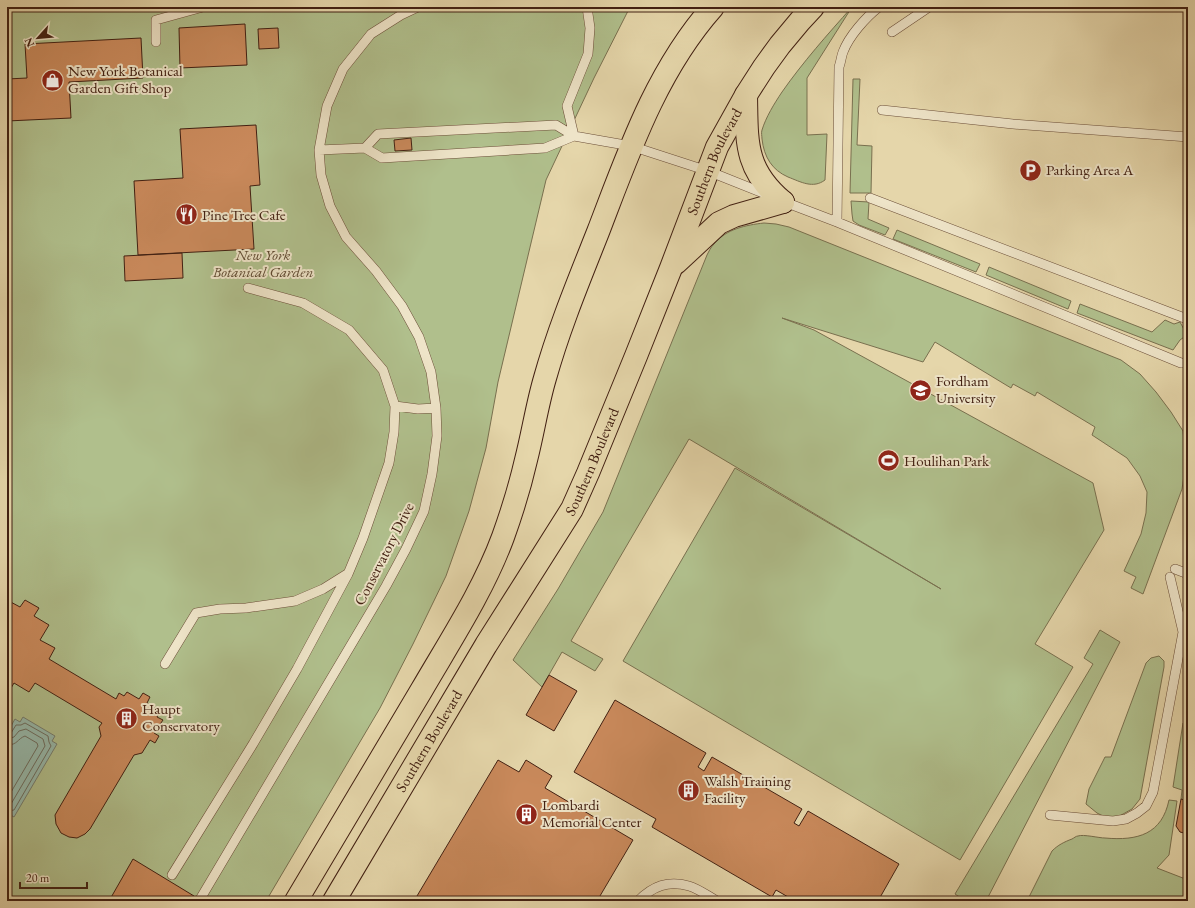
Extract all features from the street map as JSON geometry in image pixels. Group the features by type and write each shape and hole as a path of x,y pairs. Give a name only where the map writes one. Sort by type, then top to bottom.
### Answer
{"main road":[{"path":"296,901 487,575 503,538 516,499 544,380 556,341 631,146 656,91 686,43 713,7"},
{"name":"Southern Boulevard","path":"334,901 486,645 572,508 636,356 717,147 746,95 780,45 813,7"},
{"path":"746,95 747,139 751,158 764,182 783,202"},
{"path":"671,268 719,222 734,216 783,202"}],"lane":[{"path":"156,42 156,20 203,7"},
{"name":"Conservatory Drive","path":"199,901 386,586 424,511 432,474 437,436 436,408 431,372 419,338 402,306 376,271 346,237 330,206 321,175 319,150 327,106 343,69 371,34 401,15 418,7"},
{"path":"574,136 567,106 588,54 590,28 587,7"},
{"path":"837,222 839,68 844,51 852,37 879,7"},
{"path":"892,32 929,7"},
{"path":"882,110 1013,124 1188,137"},
{"path":"365,148 378,134 556,125 574,136 631,146 708,171 783,202 837,222 1181,363"},
{"path":"319,150 365,148 382,158 390,158 545,148 574,136"},
{"path":"870,198 1187,319"},
{"path":"172,875 261,731 297,669 348,574 363,538 389,463 394,432 395,406 383,370 349,330 303,303 248,288"},
{"path":"395,406 418,409 436,408"},
{"path":"1050,815 1113,821 1126,819 1146,806 1153,792 1183,632 1173,573 1188,574"},
{"path":"164,664 196,613 295,601 323,589 348,574"},
{"path":"638,901 658,886 675,884 690,886 717,901"}],"green space":[{"name":"New York Botanical Garden","path":"7,7 630,7 594,78 546,180 498,382 486,448 469,511 446,576 380,708 266,901 7,901"},
{"path":"852,7 807,78 807,135 827,134 825,180 816,184 802,183 782,174 773,167 763,146 762,130 773,106 790,81"},
{"path":"853,79 860,79 857,145 872,146 871,193 850,193"},
{"path":"851,201 869,202 868,219 889,228 885,235 859,225 853,221"},
{"path":"764,223 789,227 1121,360 1140,374 1156,392 1183,431 1186,462 1182,489 1143,594 1131,588 1136,577 1124,571 1141,534 1146,513 1147,492 1140,476 1127,458 1092,435 1095,427 1037,392 1035,396 1013,384 1011,388 935,342 923,362 782,318 814,330 1093,483 1104,530 1035,644 1073,667 960,860 623,661 735,468 941,589 689,439 571,641 603,659 595,671 562,652 542,687 513,660 558,589 603,512 709,251 719,239 730,231 750,225"},
{"path":"897,230 980,264 976,272 893,239"},
{"path":"989,267 1071,301 1068,309 986,275"},
{"path":"1080,304 1152,332 1165,320 1174,324 1180,322 1187,335 1180,340 1173,350 1077,313"},
{"path":"1100,630 1120,642 986,901 960,901 961,898 955,894 1093,664 1084,658"},
{"path":"1159,656 1164,661 1164,667 1140,799 1132,809 1116,818 1105,817 1097,813 1086,804 1089,789 1105,757 1111,757 1146,663 1151,658"},
{"path":"1183,723 1188,724 1188,788 1186,788 1184,800 1181,799 1182,790 1173,787"},
{"path":"1169,800 1177,801 1169,855 1157,868 1188,880 1188,901 1027,901 1052,851 1059,845 1076,836 1117,839 1147,833 1161,821 1166,812"}],"water":[{"path":"23,717 55,736 52,741 57,744 14,817 9,814 7,817 7,733 15,719 20,722"}],"building":[{"path":"245,24 247,65 180,68 179,28"},
{"path":"278,28 279,48 259,49 258,29"},
{"name":"New York Botanical Garden Gift Shop","path":"141,38 143,78 69,82 71,118 7,121 7,79 27,78 25,44"},
{"path":"256,125 260,185 250,186 254,249 138,255 134,181 183,178 180,129"},
{"path":"411,138 412,150 395,151 394,140"},
{"path":"182,253 183,278 125,281 124,256"},
{"name":"Haupt Conservatory","path":"7,600 20,607 25,600 39,608 34,616 49,625 40,640 55,648 49,659 116,699 119,693 124,696 127,692 139,699 143,693 150,697 147,703 160,711 157,717 163,720 154,733 159,736 155,743 150,740 142,753 134,755 90,829 85,834 77,838 69,837 61,833 56,824 55,815 101,736 99,727 102,723 35,683 29,692 14,683 7,695"},
{"path":"549,675 577,691 554,731 526,715"},
{"name":"Walsh Training Facility","path":"615,700 706,753 698,767 704,771 712,757 802,809 794,823 799,826 808,811 899,864 878,901 795,901 776,890 772,897 652,827 656,819 574,772"},
{"name":"Lombardi Memorial Center","path":"498,760 519,772 526,760 552,776 545,788 633,840 597,901 414,901"},
{"path":"1186,788 1188,788 1188,834 1180,832 1176,826 1181,799 1184,800"},
{"path":"133,859 194,896 191,901 109,901"}],"place":[{"name":"New York Botanical Garden Gift Shop","path":"53,80"},
{"name":"Parking Area A","path":"1030,170"},
{"name":"Pine Tree Cafe","path":"187,215"},
{"name":"Fordham University","path":"920,390"},
{"name":"Houlihan Park","path":"889,461"},
{"name":"Haupt Conservatory","path":"127,718"},
{"name":"Walsh Training Facility","path":"688,790"},
{"name":"Lombardi Memorial Center","path":"527,814"}]}
